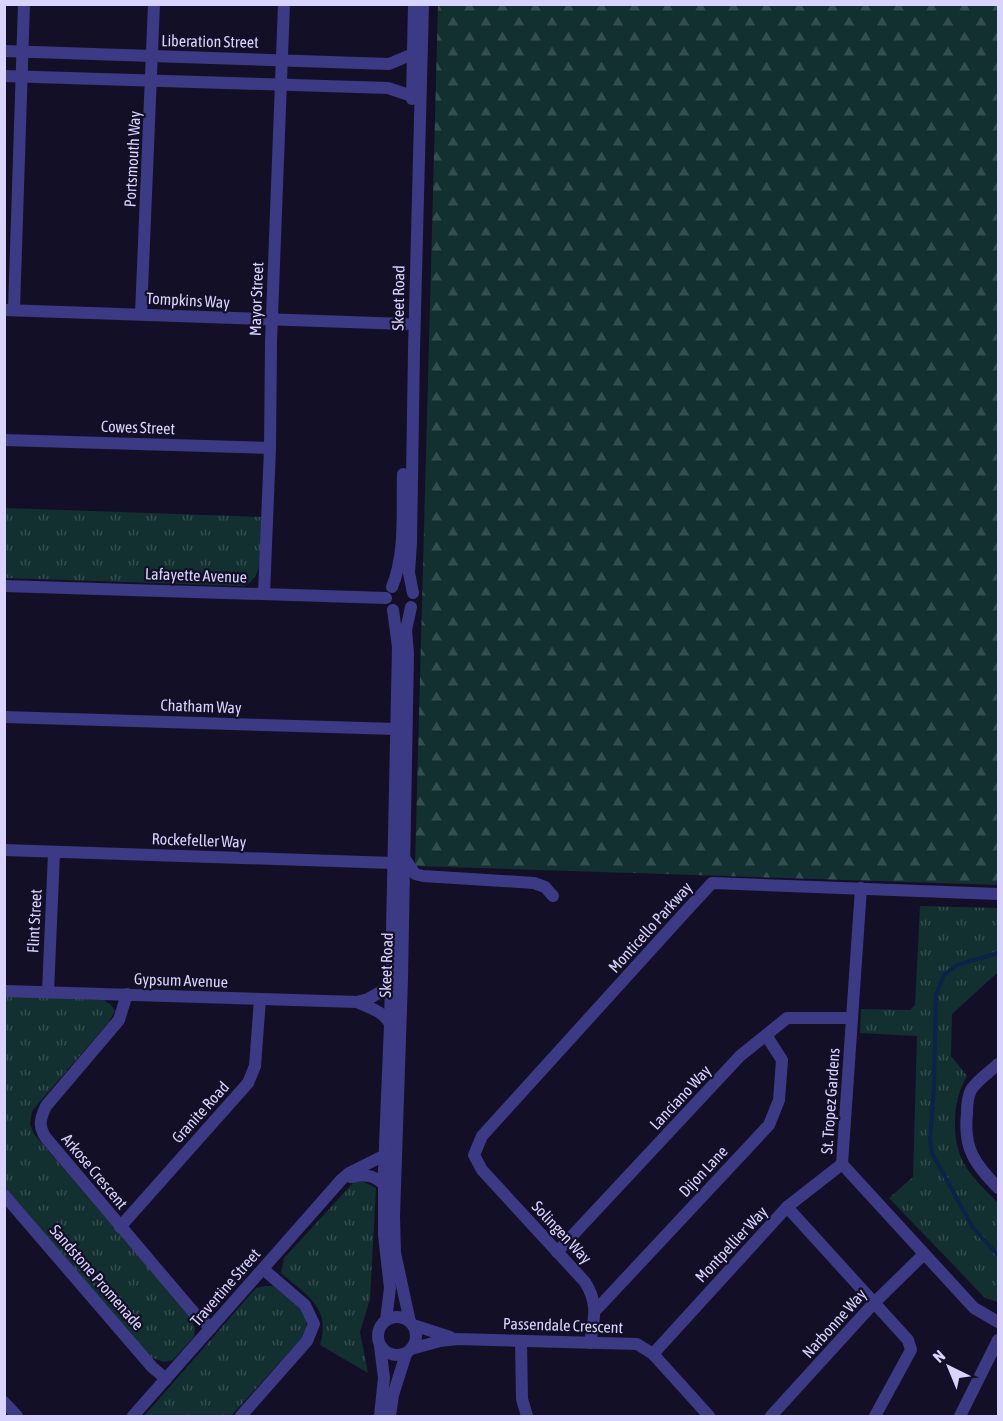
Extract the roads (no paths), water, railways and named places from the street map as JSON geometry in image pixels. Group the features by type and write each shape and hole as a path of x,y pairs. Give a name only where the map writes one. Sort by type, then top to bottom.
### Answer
{"street":[{"path":"9,310 23,76 24,4"},
{"name":"Portsmouth Way","path":"141,314 154,4"},
{"name":"Mayor Street","path":"264,594 284,4"},
{"name":"Skeet Road","path":"411,1323 397,1268 394,1242 404,893 399,861 398,647 390,598 397,573 400,547 405,439 414,4"},
{"name":"Skeet Road","path":"413,593 408,561 411,542 423,4"},
{"name":"Liberation Street","path":"4,51 392,64 413,54"},
{"path":"4,76 388,88 412,96"},
{"name":"Tompkins Way","path":"9,310 406,324"},
{"name":"Cowes Street","path":"4,440 270,448"},
{"path":"402,585 409,587 414,600 411,607 402,612 390,598 402,585"},
{"name":"Lafayette Avenue","path":"4,586 390,598"},
{"name":"Skeet Road","path":"386,1320 390,1288 384,1235 385,1155 408,654 406,630 411,607"},
{"name":"Chatham Way","path":"4,717 397,729"},
{"name":"Rockefeller Way","path":"4,850 399,861"},
{"name":"Flint Street","path":"48,992 54,853"},
{"path":"399,861 415,873 446,878 534,883 545,887 553,896"},
{"path":"404,893 425,880 446,878"},
{"name":"Monticello Parkway","path":"474,1155 482,1136 712,883 999,894"},
{"name":"St. Tropez Gardens","path":"861,888 842,1164 974,1308 999,1322"},
{"name":"Gypsum Avenue","path":"4,991 357,1002 368,999 391,986"},
{"name":"Arkose Crescent","path":"127,994 119,1020 46,1106 40,1119 40,1129 120,1227 195,1314 211,1328"},
{"name":"Granite Road","path":"120,1227 248,1083 255,1066 260,999"},
{"name":"Gypsum Avenue","path":"357,1002 377,1010 390,1024"},
{"name":"Lanciano Way","path":"557,1252 740,1056 787,1018 852,1018"},
{"name":"Dijon Lane","path":"596,1310 769,1125 779,1100 782,1060 766,1035"},
{"path":"996,1071 971,1090 966,1116 966,1140 977,1164 999,1188"},
{"name":"Travertine Street","path":"133,1416 341,1180 385,1155"},
{"name":"Solingen Way","path":"474,1155 482,1170 585,1282 592,1293 596,1310"},
{"name":"Montpellier Way","path":"652,1354 787,1207 842,1164"},
{"path":"341,1180 369,1175 385,1186"},
{"name":"Sandstone Promenade","path":"4,1195 152,1366 166,1379"},
{"path":"787,1207 908,1340 911,1350 875,1416"},
{"name":"Narbonne Way","path":"771,1416 874,1303 924,1254"},
{"path":"241,1416 307,1341 314,1324 305,1305 263,1269"},
{"path":"590,1343 596,1310"},
{"path":"380,1416 384,1378 378,1332 386,1320 396,1317 411,1323 416,1337 393,1395 390,1416"},
{"name":"Passendale Crescent","path":"411,1323 457,1339"},
{"name":"Passendale Crescent","path":"409,1352 440,1341 457,1339 638,1344 652,1354 709,1416"},
{"path":"960,1416 999,1340"},
{"path":"521,1341 522,1399 527,1416"},
{"path":"380,1346 393,1356 409,1352"},
{"path":"4,1402 17,1416"}],"waterway":[{"path":"997,1254 973,1228 932,1153 930,1139 934,1087 936,994 944,975 957,965 998,953"}]}
